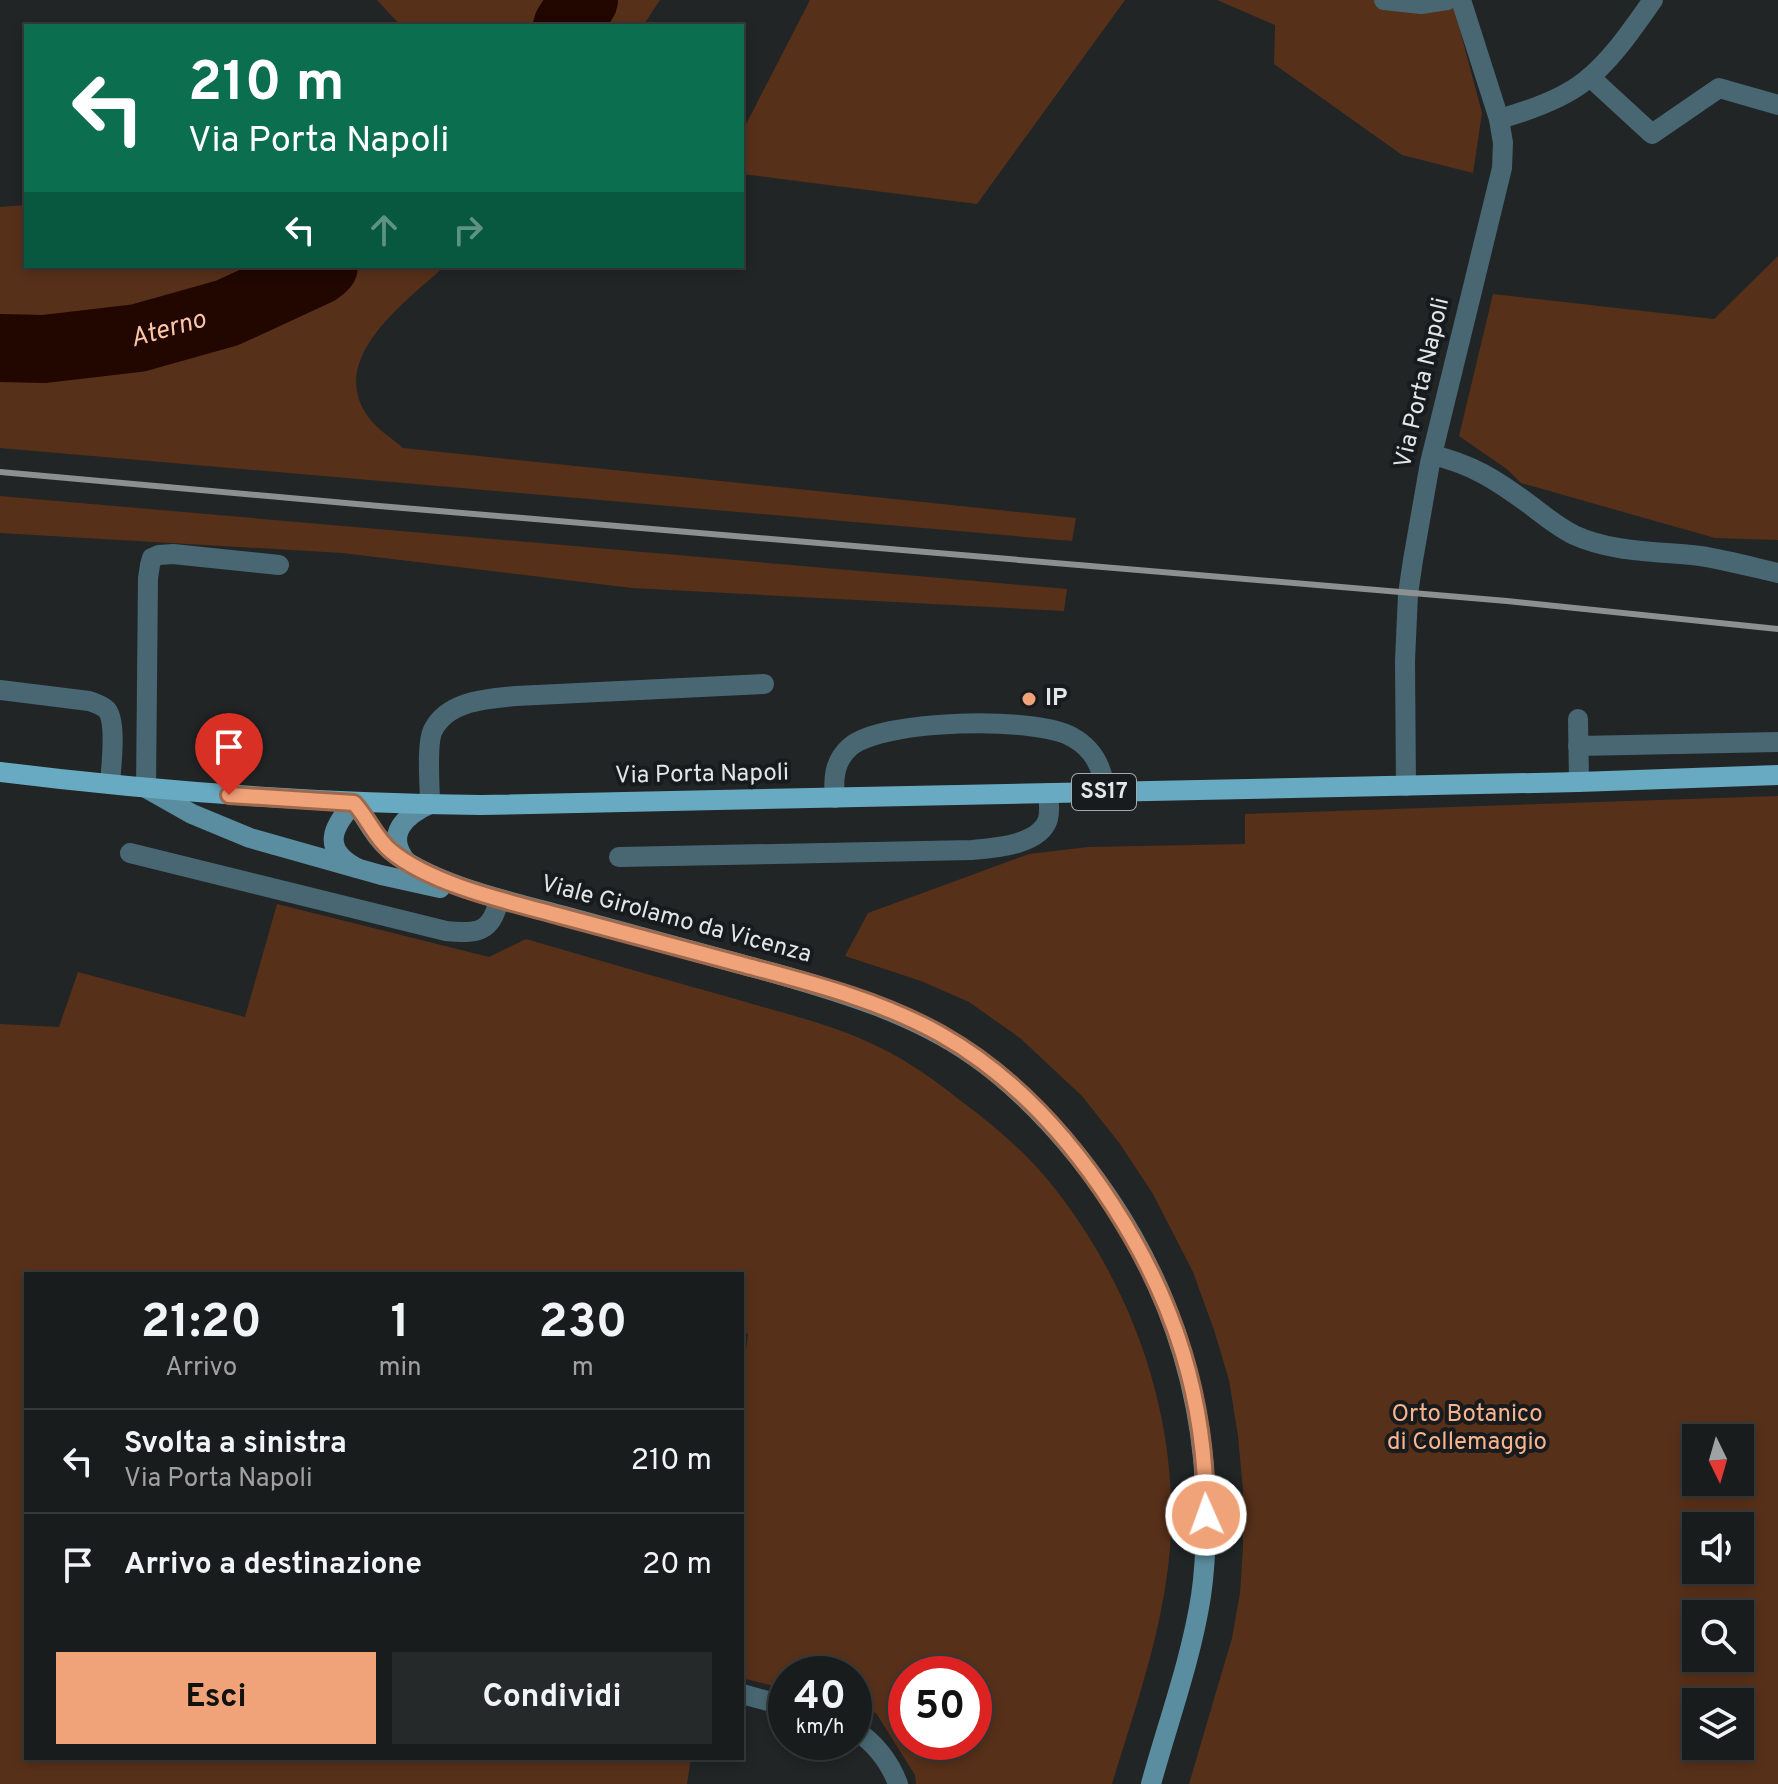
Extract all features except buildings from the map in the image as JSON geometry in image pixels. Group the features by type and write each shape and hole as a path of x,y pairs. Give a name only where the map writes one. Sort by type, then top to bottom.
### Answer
{"main road":[{"name":"Via Porta Napoli","path":"0,772 256,797 430,804 577,804 1778,775"},
{"name":"Viale Girolamo da Vicenza","path":"146,788 229,831 419,884 499,899"},
{"name":"Viale Girolamo da Vicenza","path":"354,803 382,843 406,861 437,877 499,899 777,974 902,1015 975,1056 1010,1083 1078,1155 1127,1227 1165,1303 1195,1396 1203,1458 1206,1540 1202,1594 1151,1784"},
{"path":"354,803 341,819 333,837 340,856 357,868"},
{"path":"406,861 398,848 398,831 411,815 430,804"}],"street":[{"path":"1384,0 1421,4 1447,0"},
{"name":"Via Porta Napoli","path":"1406,786 1405,661 1413,560 1432,455 1502,168 1503,143 1499,119 1461,0"},
{"path":"1499,119 1526,111 1583,83 1617,48 1653,0"},
{"path":"1590,77 1652,134 1719,88 1778,105"},
{"path":"1432,455 1476,469 1554,522 1584,538 1606,545 1705,557 1778,573"},
{"path":"146,788 148,578 152,558 173,554 279,565"},
{"path":"430,804 429,746 432,731 454,709 477,700 764,684"},
{"path":"0,690 100,704 111,718 110,784"},
{"path":"1578,719 1579,782"},
{"path":"835,798 836,768 851,746 873,735 931,725 1028,725 1065,733 1083,743 1097,759 1105,792"},
{"path":"1578,746 1778,742"},
{"path":"619,857 972,850 1007,846 1030,838 1043,829 1048,819 1048,793"},
{"path":"130,853 446,931 480,931 490,923 499,899"},
{"path":"744,1695 768,1701"},
{"path":"872,1743 892,1768 898,1784"}],"green space":[{"path":"377,0 660,0 644,24 399,24"},
{"path":"810,0 1125,0 977,204 744,174 744,128"},
{"path":"1217,0 1452,0 1482,113 1473,173 1402,155 1274,64 1275,25"},
{"path":"24,205 24,268 443,268 377,332 364,351 357,372 357,393 370,420 403,448 1076,518 1072,541 0,448 0,207"},
{"path":"1778,256 1778,540 1715,538 1521,483 1508,470 1459,436 1493,294 1714,319"},
{"path":"0,496 1067,589 1064,611 632,588 342,553 0,533"},
{"name":"Orto Botanico di Collemaggio","path":"1778,796 1778,1784 1189,1784 1232,1638 1240,1593 1243,1548 1243,1491 1229,1380 1193,1272 1153,1194 1120,1144 1082,1096 1020,1038 969,1002 921,981 845,956 868,913 1029,854 1088,847 1245,844 1245,814"},
{"path":"277,904 489,957 526,939 810,1020 862,1039 922,1072 1007,1138 1048,1180 1076,1218 1102,1258 1123,1301 1155,1391 1165,1438 1170,1485 1168,1565 1157,1629 1112,1784 916,1784 915,1775 906,1760 992,1760 992,1656 888,1656 888,1732 876,1713 872,1712 872,1656 768,1656 768,1684 744,1678 744,1366 748,1334 744,1333 744,1272 24,1272 24,1760 691,1760 687,1784 0,1784 0,1024 59,1027 78,972 245,1017"}],"waterway":[{"name":"Aterno","path":"568,24 584,0"},
{"name":"Aterno","path":"0,348 44,349 138,338 227,313 322,268"}],"railway":[{"path":"0,472 1507,601 1778,629"}],"place":[{"name":"IP","path":"1029,699"}],"route":[{"path":"229,795 354,803 382,843 422,871 499,899 857,998 902,1015 975,1056 1010,1083 1078,1155 1127,1227 1145,1260 1177,1333 1195,1396 1206,1515"}]}
